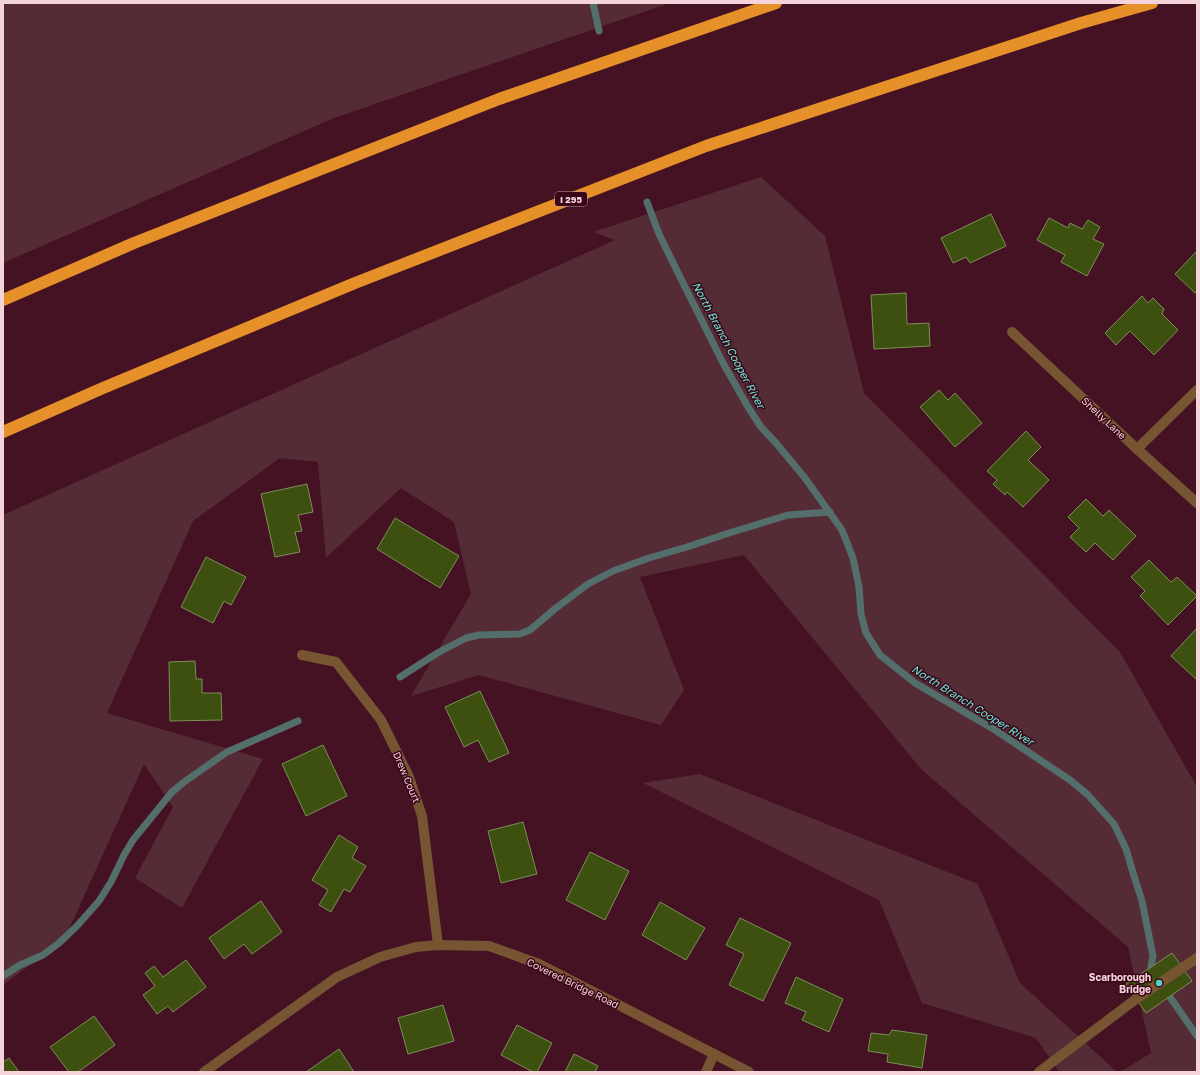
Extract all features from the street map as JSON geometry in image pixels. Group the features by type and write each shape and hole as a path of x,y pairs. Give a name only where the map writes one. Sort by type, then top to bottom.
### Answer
{"highway":[{"path":"3,300 142,240 499,99 776,3"},
{"name":"I 295","path":"3,432 103,388 355,283 706,146 1081,22 1152,3"}],"street":[{"name":"Shelly Lane","path":"1012,332 1197,503"},
{"path":"1137,449 1197,390"},
{"name":"Drew Court","path":"302,654 336,662 380,720 409,777 422,816 438,945"},
{"name":"Covered Bridge Road","path":"204,1072 337,977 380,957 416,947 438,945 489,946 539,964 749,1072"},
{"path":"1039,1072 1136,999 1197,958"},
{"path":"706,1072 714,1054"}],"shaded area":[{"path":"3,3 670,3 334,118 3,263"},
{"path":"761,177 825,236 864,393 1120,652 1197,787 1197,1072 1120,1072 1151,1053 1128,947 921,769 744,555 640,577 684,690 661,725 479,675 411,696 471,594 454,522 401,488 326,558 318,462 280,458 193,521 107,713 263,759 182,908 135,878 173,807 144,764 64,940 3,985 3,515 615,240 593,232"},
{"path":"700,774 978,884 1020,983 1117,1072 1059,1072 1036,1038 922,1003 879,900 643,783"}],"building":[{"path":"991,214 1006,246 970,263 966,257 953,263 941,238"},
{"path":"1049,218 1068,228 1070,223 1082,229 1088,220 1100,227 1093,239 1104,244 1087,276 1061,262 1065,255 1037,240"},
{"path":"1197,251 1197,291 1195,293 1175,274"},
{"path":"906,293 907,324 929,323 930,346 874,349 871,295"},
{"path":"1142,296 1148,303 1153,298 1164,309 1162,314 1178,330 1154,355 1130,331 1116,345 1105,333"},
{"path":"939,390 948,400 955,393 982,423 955,447 920,407"},
{"path":"1026,431 1041,447 1028,460 1049,480 1023,507 1007,492 1005,495 993,484 997,480 987,471"},
{"path":"307,484 313,512 298,515 302,531 295,532 300,552 275,557 261,494"},
{"path":"1086,499 1103,516 1109,510 1136,536 1113,560 1095,543 1086,552 1070,537 1079,528 1068,517"},
{"path":"395,518 459,556 440,588 377,549"},
{"path":"206,557 246,577 231,605 224,601 213,623 181,607"},
{"path":"1149,560 1171,582 1177,577 1197,596 1168,625 1140,596 1145,591 1131,577"},
{"path":"1197,628 1197,680 1171,656"},
{"path":"195,661 196,679 202,679 202,693 221,693 222,720 170,721 169,662"},
{"path":"480,691 509,753 489,762 478,740 464,747 445,707"},
{"path":"323,745 347,796 306,816 282,764"},
{"path":"523,822 537,874 501,883 488,831"},
{"path":"339,835 358,847 352,858 366,866 350,892 344,889 331,912 319,905 328,890 312,880"},
{"path":"590,852 629,871 605,920 566,900"},
{"path":"261,901 282,932 252,954 244,944 224,959 209,938"},
{"path":"660,902 705,928 686,960 642,935"},
{"path":"740,918 791,943 763,1001 729,985 744,954 726,945"},
{"name":"Scarborough Bridge","path":"1172,953 1192,981 1146,1013 1126,984"},
{"path":"186,960 206,987 173,1012 168,1006 157,1014 143,995 155,986 145,973 154,966 163,977"},
{"path":"796,977 843,999 829,1032 802,1020 806,1012 785,1003"},
{"path":"443,1005 454,1041 408,1054 398,1018"},
{"path":"94,1016 115,1045 78,1072 69,1072 50,1047"},
{"path":"517,1025 552,1043 537,1072 533,1072 501,1055"},
{"path":"892,1030 927,1035 922,1068 887,1062 888,1054 868,1051 871,1033 889,1035"},
{"path":"339,1049 354,1072 306,1072"},
{"path":"574,1054 598,1066 595,1072 565,1072"},
{"path":"9,1058 19,1072 3,1072 3,1062"}],"waterway":[{"name":"North Branch Cooper River","path":"593,3 599,31"},
{"name":"North Branch Cooper River","path":"647,202 659,234 684,285 723,363 748,407 761,427 805,478 842,530 853,558 859,587 861,614 866,633 880,655 915,683 995,730 1070,780 1088,795 1114,824 1126,849 1142,901 1153,956 1151,967"},
{"path":"400,677 439,652 466,638 479,635 520,634 530,630 588,584 613,571 649,558 788,515 830,512"},
{"path":"3,976 20,965 43,955 59,943 77,926 99,901 111,882 133,840 172,792 227,752 298,721"},
{"name":"North Branch Cooper River","path":"1170,997 1197,1036"}],"place":[{"name":"Scarborough Bridge","path":"1159,983"}]}
